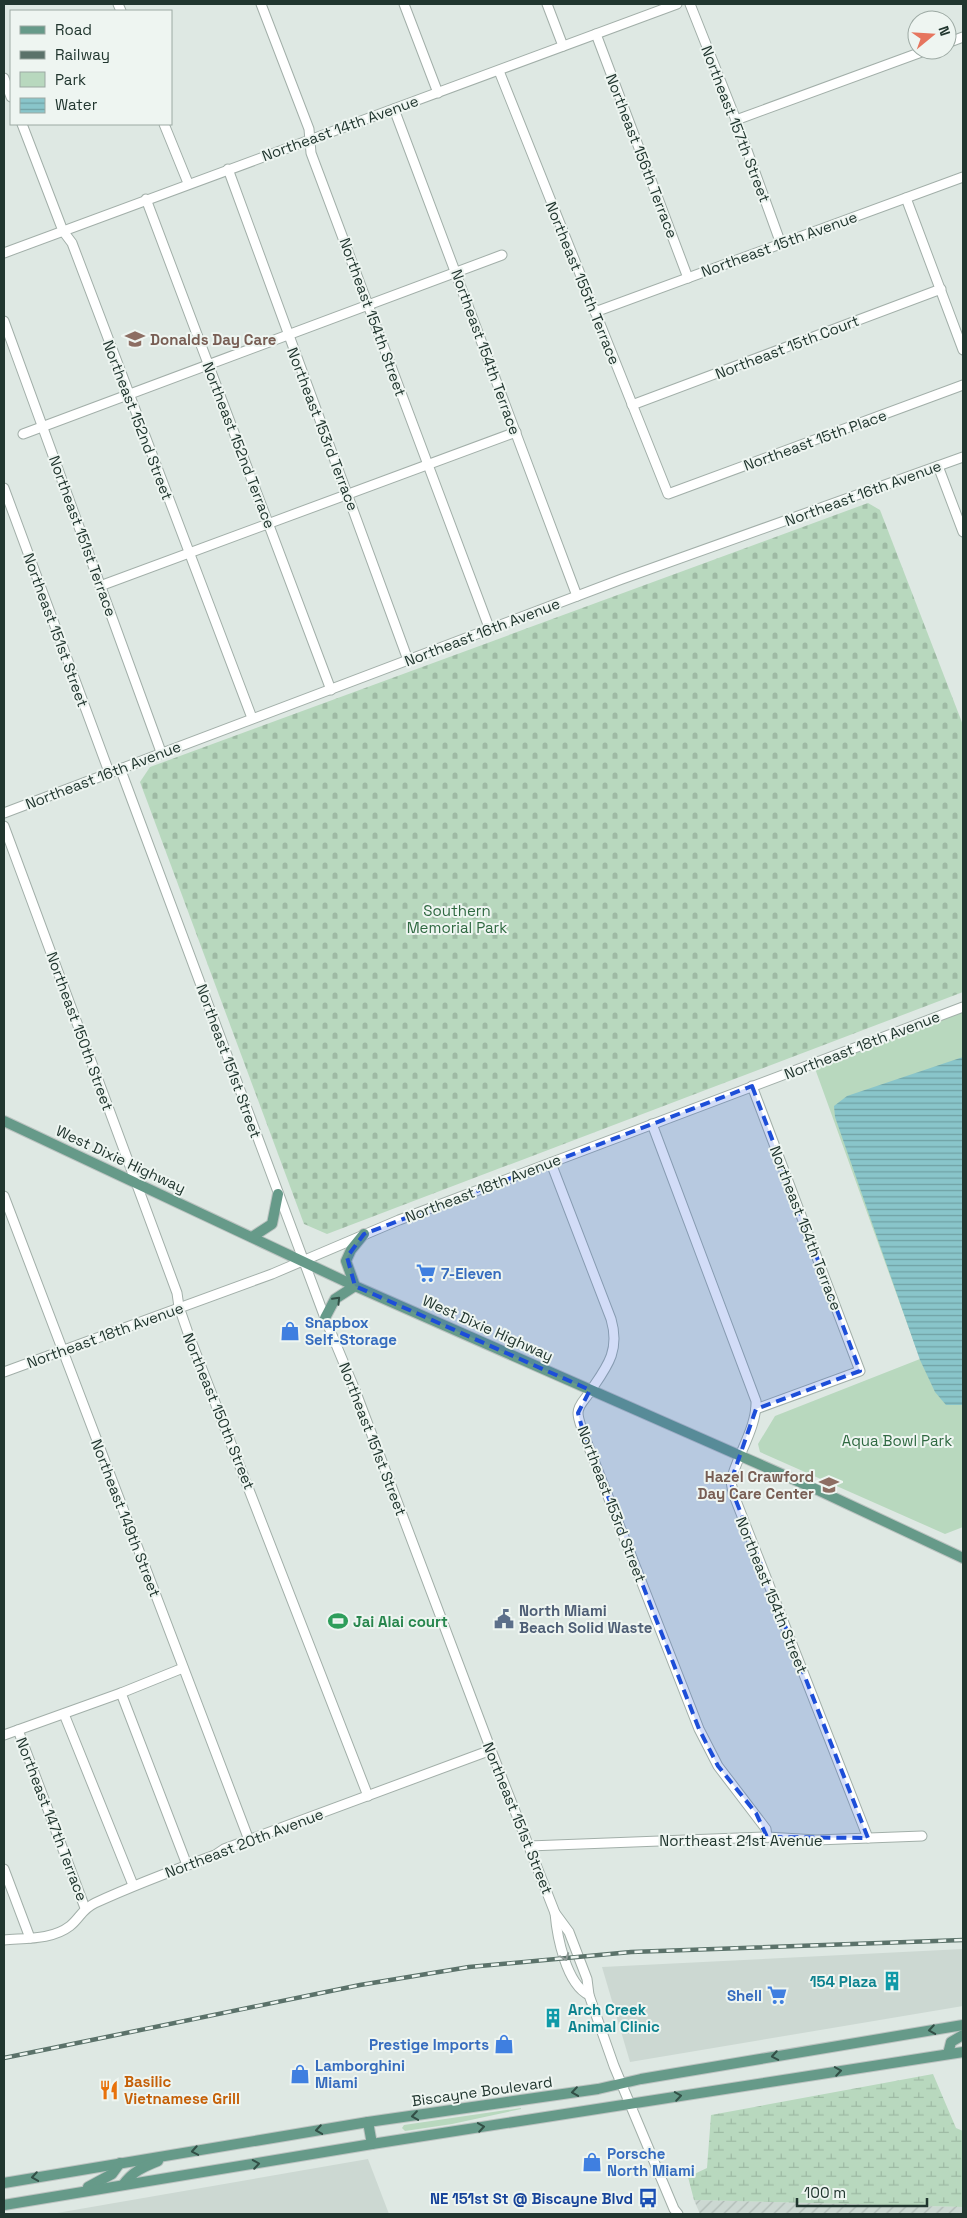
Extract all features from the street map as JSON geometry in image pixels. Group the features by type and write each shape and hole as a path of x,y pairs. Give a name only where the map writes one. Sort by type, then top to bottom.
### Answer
{"main road":[{"name":"West Dixie Highway","path":"4,1121 355,1286 820,1492 963,1558"},
{"path":"252,1237 272,1224 278,1194"},
{"path":"325,1318 335,1299 355,1286 346,1261 351,1250 364,1234"},
{"name":"Biscayne Boulevard","path":"4,2183 368,2122 624,2084 641,2079 963,2025"},
{"path":"948,2054 951,2042 963,2035"},
{"path":"4,2205 372,2144 963,2052"},
{"path":"368,2122 372,2144"},
{"path":"123,2185 129,2176 137,2170 170,2155"},
{"path":"73,2194 103,2181 117,2169 120,2163"}],"street":[{"name":"Northeast 154th Street","path":"261,4 309,129 311,153 490,630"},
{"path":"404,4 438,92"},
{"path":"547,4 564,46"},
{"name":"Northeast 14th Avenue","path":"4,253 677,4"},
{"name":"Northeast 157th Street","path":"690,4 736,120 781,244"},
{"name":"Northeast 156th Terrace","path":"596,34 688,278"},
{"path":"736,120 907,57"},
{"name":"Northeast 155th Terrace","path":"499,71 668,494"},
{"path":"4,78 10,94"},
{"name":"Northeast 154th Terrace","path":"394,109 577,596"},
{"name":"Northeast 152nd Street","path":"22,125 63,231 72,243 252,718"},
{"path":"164,125 188,184"},
{"name":"Northeast 153rd Terrace","path":"228,169 287,335 348,494 408,660"},
{"name":"Northeast 15th Avenue","path":"595,312 963,177"},
{"path":"906,198 963,350"},
{"name":"Northeast 152nd Terrace","path":"146,199 331,690"},
{"path":"22,434 502,254"},
{"name":"Northeast 15th Court","path":"632,405 941,289"},
{"name":"Northeast 151st Terrace","path":"4,321 161,752"},
{"name":"Northeast 15th Place","path":"668,494 963,385"},
{"path":"100,586 516,432"},
{"name":"Northeast 16th Avenue","path":"4,813 577,596 963,457"},
{"path":"938,466 963,532"},
{"name":"Northeast 151st Street","path":"4,488 109,772"},
{"name":"Northeast 151st Street","path":"120,768 278,1194 325,1318 355,1390 490,1750 555,1913 569,1932 587,1979 589,1995 614,2066 624,2084 630,2105 676,2213"},
{"name":"Northeast 150th Street","path":"4,826 177,1293 179,1308 368,1796"},
{"name":"Northeast 18th Avenue","path":"4,1372 304,1261 326,1249 364,1234 963,1007"},
{"name":"Northeast 154th Terrace","path":"752,1086 860,1371 756,1409"},
{"path":"652,1124 754,1395 756,1409"},
{"name":"Northeast 153rd Street","path":"551,1162 611,1319 615,1336 614,1348 600,1378 590,1390 578,1413 584,1435 698,1729 718,1766 766,1828 767,1837"},
{"name":"Northeast 149th Street","path":"4,1196 249,1840"},
{"name":"Northeast 154th Street","path":"756,1409 731,1481 732,1493 868,1838"},
{"path":"4,1736 183,1668"},
{"path":"121,1693 187,1865"},
{"path":"64,1714 133,1885"},
{"name":"Northeast 147th Terrace","path":"18,1730 85,1908"},
{"name":"Northeast 20th Avenue","path":"4,1940 30,1938 63,1931 73,1924 85,1908 133,1885 490,1750"},
{"name":"Northeast 21st Avenue","path":"529,1846 767,1837 816,1840 922,1836"},
{"path":"4,1869 30,1938"},
{"name":"Northeast 151st Street","path":"555,1913 557,1937 574,1980 582,1991 589,1995"}],"highlighted area":[{"path":"752,1086 860,1371 756,1409 731,1481 733,1493 868,1838 767,1837 756,1813 718,1766 699,1729 584,1435 578,1413 590,1390 355,1286 347,1257 364,1234"}],"shaded area":[{"path":"963,1949 963,2006 630,2062 602,1967"},
{"path":"368,2159 389,2214 51,2214"},
{"path":"694,2200 963,2207 963,2214 700,2214"}],"green space":[{"name":"Southern Memorial Park","path":"868,503 880,510 963,725 963,992 327,1234 304,1224 140,782 150,767"},
{"name":"Aqua Bowl Park","path":"963,1007 963,1527 945,1534 760,1452 758,1444 775,1416 920,1359 813,1063"},
{"path":"933,2074 956,2128 963,2131 963,2207 694,2200 688,2177 707,2168 711,2115"},
{"path":"521,2108 452,2124 405,2131 402,2128 404,2125"}],"water":[{"path":"963,1057 963,1405 946,1405 935,1392 920,1360 835,1117 834,1106 847,1096"}],"railway":[{"path":"4,2058 360,1985 469,1967 631,1952 963,1940"}],"place":[{"name":"Donalds Day Care","path":"135,339"},
{"name":"7-Eleven","path":"426,1273"},
{"name":"Snapbox Self-Storage","path":"290,1331"},
{"name":"Hazel Crawford Day Care Center","path":"829,1485"},
{"name":"North Miami Beach Solid Waste","path":"504,1619"},
{"name":"Jai Alai court","path":"338,1621"},
{"name":"154 Plaza","path":"892,1981"},
{"name":"Shell","path":"777,1995"},
{"name":"Arch Creek Animal Clinic","path":"553,2018"},
{"name":"Prestige Imports","path":"504,2044"},
{"name":"Lamborghini Miami","path":"300,2074"},
{"name":"Basilic Vietnamese Grill","path":"109,2090"},
{"name":"Porsche North Miami","path":"592,2162"},
{"name":"NE 151st St @ Biscayne Blvd","path":"648,2198"}]}
